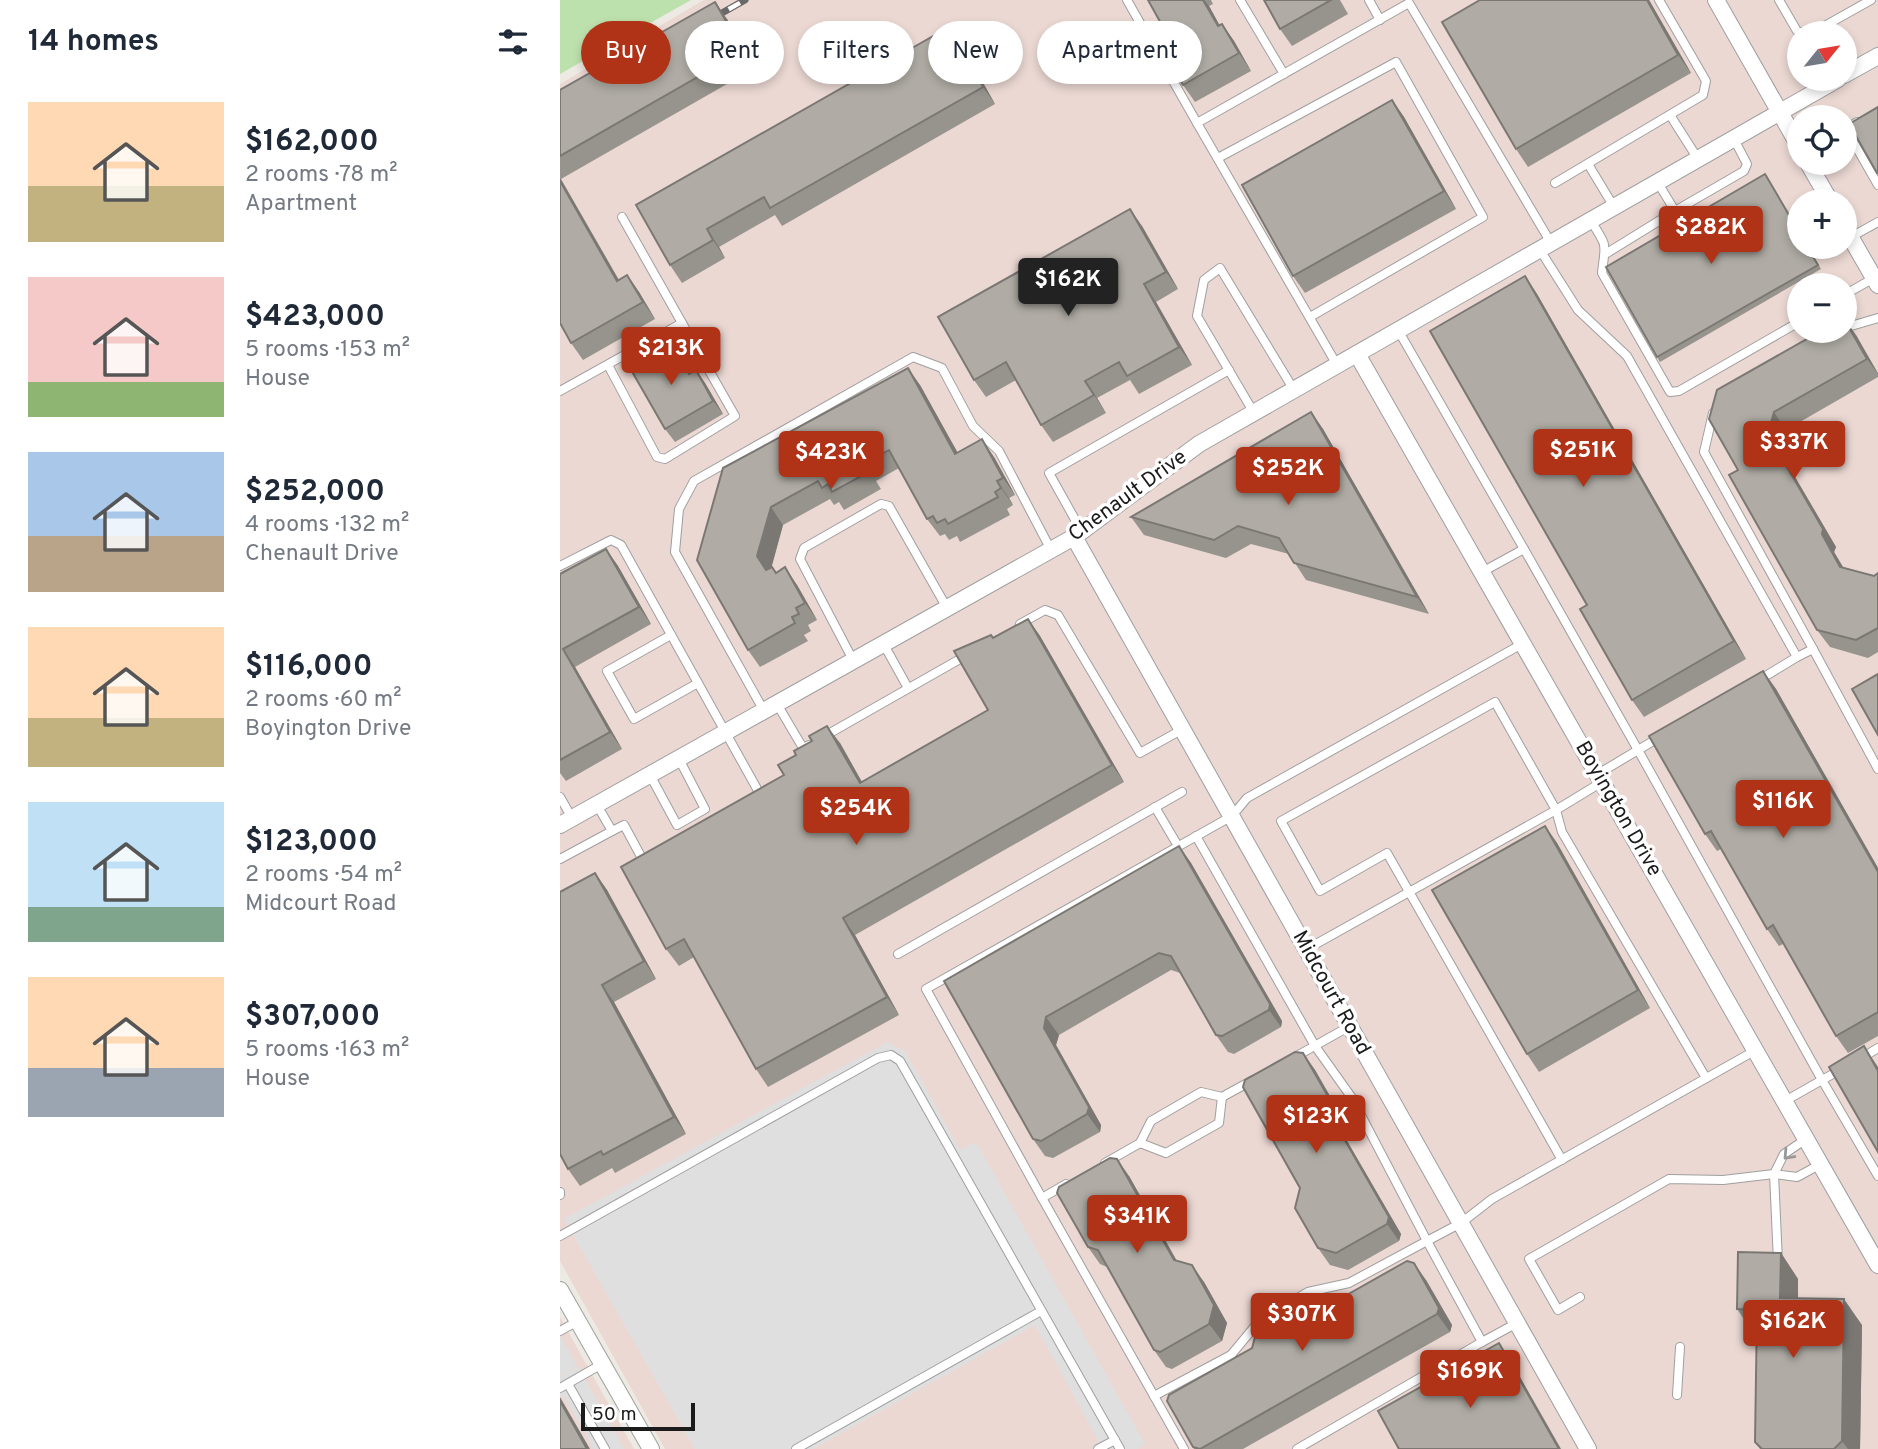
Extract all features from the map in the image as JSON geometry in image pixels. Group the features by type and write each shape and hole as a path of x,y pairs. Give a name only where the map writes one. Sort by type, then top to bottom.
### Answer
{"street":[{"path":"1716,0 1787,125"},
{"path":"1857,68 1878,56"},
{"name":"Chenault Drive","path":"566,822 1051,550 1078,534 1165,467 1254,413 1818,91"},
{"path":"1857,248 1876,282"},
{"name":"Boyington Drive","path":"1357,354 1878,1265"},
{"name":"Midcourt Road","path":"1078,534 1183,729 1588,1449"},
{"path":"560,1290 651,1449"}],"lane":[{"path":"1127,0 1337,365"},
{"path":"1240,0 1284,74"},
{"path":"1369,0 1380,20"},
{"path":"1555,183 1703,95 1706,80 1659,0"},
{"path":"1779,0 1791,21"},
{"path":"1833,21 1871,0"},
{"path":"1197,123 1409,1 1546,247 1578,310 1627,356 1797,657"},
{"path":"1217,158 1396,62 1483,216 1310,317"},
{"path":"1671,115 1698,159"},
{"path":"1867,116 1846,128 1878,185"},
{"path":"1607,253 1744,171 1747,164 1734,139"},
{"path":"1588,164 1614,207"},
{"path":"1658,183 1675,211"},
{"path":"608,365 657,457 665,459 735,416 622,216"},
{"path":"1591,221 1605,242 1607,253 1602,273 1670,392 1679,391 1787,329"},
{"path":"1857,229 1878,222"},
{"path":"1254,413 1197,316 1204,280 1220,268 1294,390"},
{"path":"1857,290 1876,282"},
{"path":"1857,324 1878,318"},
{"path":"560,391 682,323"},
{"path":"1398,330 1878,1176"},
{"path":"977,649 803,748 771,707 675,552 679,509 694,481 765,438 912,357 942,368 974,426 999,451 1051,550"},
{"path":"1078,534 1049,473 1230,370"},
{"path":"1715,404 1704,452 1878,769"},
{"path":"853,660 800,559 804,548 881,504 890,506 947,608"},
{"path":"560,566 601,542 611,540 621,545 761,796"},
{"path":"1482,572 1524,549"},
{"path":"1011,629 1045,610 1058,615 1140,753 1183,729"},
{"path":"671,635 607,671 634,719 698,683"},
{"path":"883,643 908,688"},
{"path":"1184,1449 926,989 1232,816 1247,799 1522,643"},
{"path":"1752,684 1813,649"},
{"path":"1562,1160 1387,853 1320,891 1281,821 1495,702 1556,810 1562,832 1706,1078"},
{"path":"1307,949 1556,810 1638,750 1672,730"},
{"path":"650,775 677,825 687,820 705,809 679,760"},
{"path":"898,954 1182,792"},
{"path":"560,797 566,822"},
{"path":"597,805 612,831"},
{"path":"1155,807 1178,846"},
{"path":"560,859 624,825 645,862"},
{"path":"1196,836 1315,1046 1352,1098 1482,1342"},
{"path":"1280,1065 1350,1026"},
{"path":"1856,1061 1878,1048"},
{"path":"1154,1396 1231,1355 1260,1321 1308,1292 1349,1283 1461,1223 1492,1199 1756,1050"},
{"path":"560,1236 878,1058 891,1055 900,1061 1120,1449"},
{"path":"1785,1101 1844,1068"},
{"path":"1097,1167 1140,1143 1151,1121 1201,1092 1222,1097 1257,1078"},
{"path":"1140,1143 1166,1153 1219,1123 1222,1097"},
{"path":"1778,1269 1774,1174 1784,1154 1806,1139"},
{"path":"1580,1297 1558,1310 1529,1259 1669,1179 1723,1180 1774,1174 1797,1177 1821,1164"},
{"path":"1042,1198 1075,1180"},
{"path":"796,1449 1041,1311"},
{"path":"560,1331 578,1321"},
{"path":"1297,1449 1517,1323"},
{"path":"1676,1395 1680,1347"},
{"path":"602,1364 564,1386 605,1449"},
{"path":"1098,1449 1115,1440"}],"shaded area":[{"path":"704,0 1878,0 1878,1449 665,1449 560,1261 560,84 581,72 581,84 671,84 671,21 668,21"},
{"path":"887,1042 905,1051 960,1150 976,1142 1145,1444 1137,1449 1103,1449 1035,1325 813,1449 695,1449 564,1219"},
{"path":"560,1317 585,1362 634,1449 560,1449"},
{"path":"560,1336 577,1366 560,1375"},
{"path":"578,1366 624,1449 594,1449 564,1396 560,1398 560,1376"}],"green space":[{"path":"560,0 691,0 654,21 581,21 581,62 560,74"}],"building":[{"path":"1148,0 1203,0 1218,26 1222,24 1239,53 1202,74 1202,21 1160,21"},
{"path":"1264,0 1331,0 1280,29"},
{"path":"1480,0 1647,0 1678,55 1516,149 1442,22"},
{"path":"715,2 726,21 685,21 685,84 560,156 560,90 581,78 581,84 671,84 671,27"},
{"path":"928,39 928,84 981,84 983,87 770,208 764,197 707,229 713,240 670,265 636,205 849,84 914,84 914,47"},
{"path":"1392,100 1444,191 1293,276 1242,185"},
{"path":"1878,107 1878,173 1857,138 1857,119"},
{"path":"1765,174 1787,212 1787,259 1814,259 1818,265 1804,273 1787,273 1787,283 1657,357 1606,267"},
{"path":"560,181 617,281 627,275 643,302 571,343 560,323"},
{"path":"1130,209 1166,272 1144,284 1179,347 1127,376 1119,362 1085,381 1094,395 1041,425 1006,362 974,380 938,317"},
{"path":"1525,276 1734,641 1632,700 1580,609 1587,605 1430,331"},
{"path":"1857,342 1867,359 1774,412 1762,456 1776,448 1823,529 1822,534 1840,567 1874,576 1878,573 1878,628 1856,640 1817,630 1729,475 1738,470 1709,419 1717,390 1800,343"},
{"path":"671,344 689,374 696,370 713,401 665,429 630,368"},
{"path":"908,368 955,454 982,439 1003,478 997,481 1001,488 995,492 998,497 948,524 945,519 937,523 933,516 927,519 889,450 864,464 869,472 832,492 828,484 822,488 818,481 771,507 757,556 766,570 772,567 776,573 785,567 805,603 796,608 799,614 792,617 795,623 748,650 697,560 723,468"},
{"path":"1311,412 1417,597 1294,563 1279,538 1238,526 1214,540 1131,517"},
{"path":"606,549 639,607 563,649 610,732 560,760 560,574"},
{"path":"1028,619 1112,765 843,918 887,997 756,1069 684,939 666,949 621,867 784,775 778,765 796,755 794,751 812,741 809,736 827,726 860,783 988,710 954,651 991,635 993,638"},
{"path":"1763,671 1878,872 1878,1012 1836,1036 1773,925 1767,929 1711,831 1705,834 1649,736"},
{"path":"1878,674 1878,735 1852,689"},
{"path":"1545,826 1638,990 1527,1054 1432,890"},
{"path":"1179,846 1270,1004 1269,1010 1222,1036 1216,1035 1171,956 1159,953 1046,1017 1044,1028 1089,1107 1087,1114 1041,1141 1033,1139 944,981"},
{"path":"595,873 644,961 602,985 674,1117 603,1155 601,1151 568,1169 560,1154 560,892"},
{"path":"1864,1046 1878,1071 1878,1152 1829,1067"},
{"path":"1295,1052 1303,1053 1334,1107 1331,1116 1389,1217 1387,1224 1336,1253 1318,1248 1295,1208 1300,1188 1243,1087 1245,1080"},
{"path":"1110,1158 1117,1159 1174,1260 1192,1265 1214,1305 1209,1324 1160,1352 1154,1350 1098,1250 1088,1247 1057,1193 1059,1187"},
{"path":"1738,1252 1781,1253 1780,1298 1844,1299 1842,1441 1834,1449 1762,1449 1755,1442 1757,1310 1737,1309"},
{"path":"1407,1261 1414,1263 1439,1308 1437,1314 1200,1449 1193,1447 1167,1401 1169,1395 1252,1348 1257,1330 1317,1296 1336,1301"},
{"path":"1499,1343 1559,1449 1399,1449 1378,1411"},
{"path":"560,1401 587,1449 560,1449"}],"railway":[{"path":"708,21 745,0"}]}
